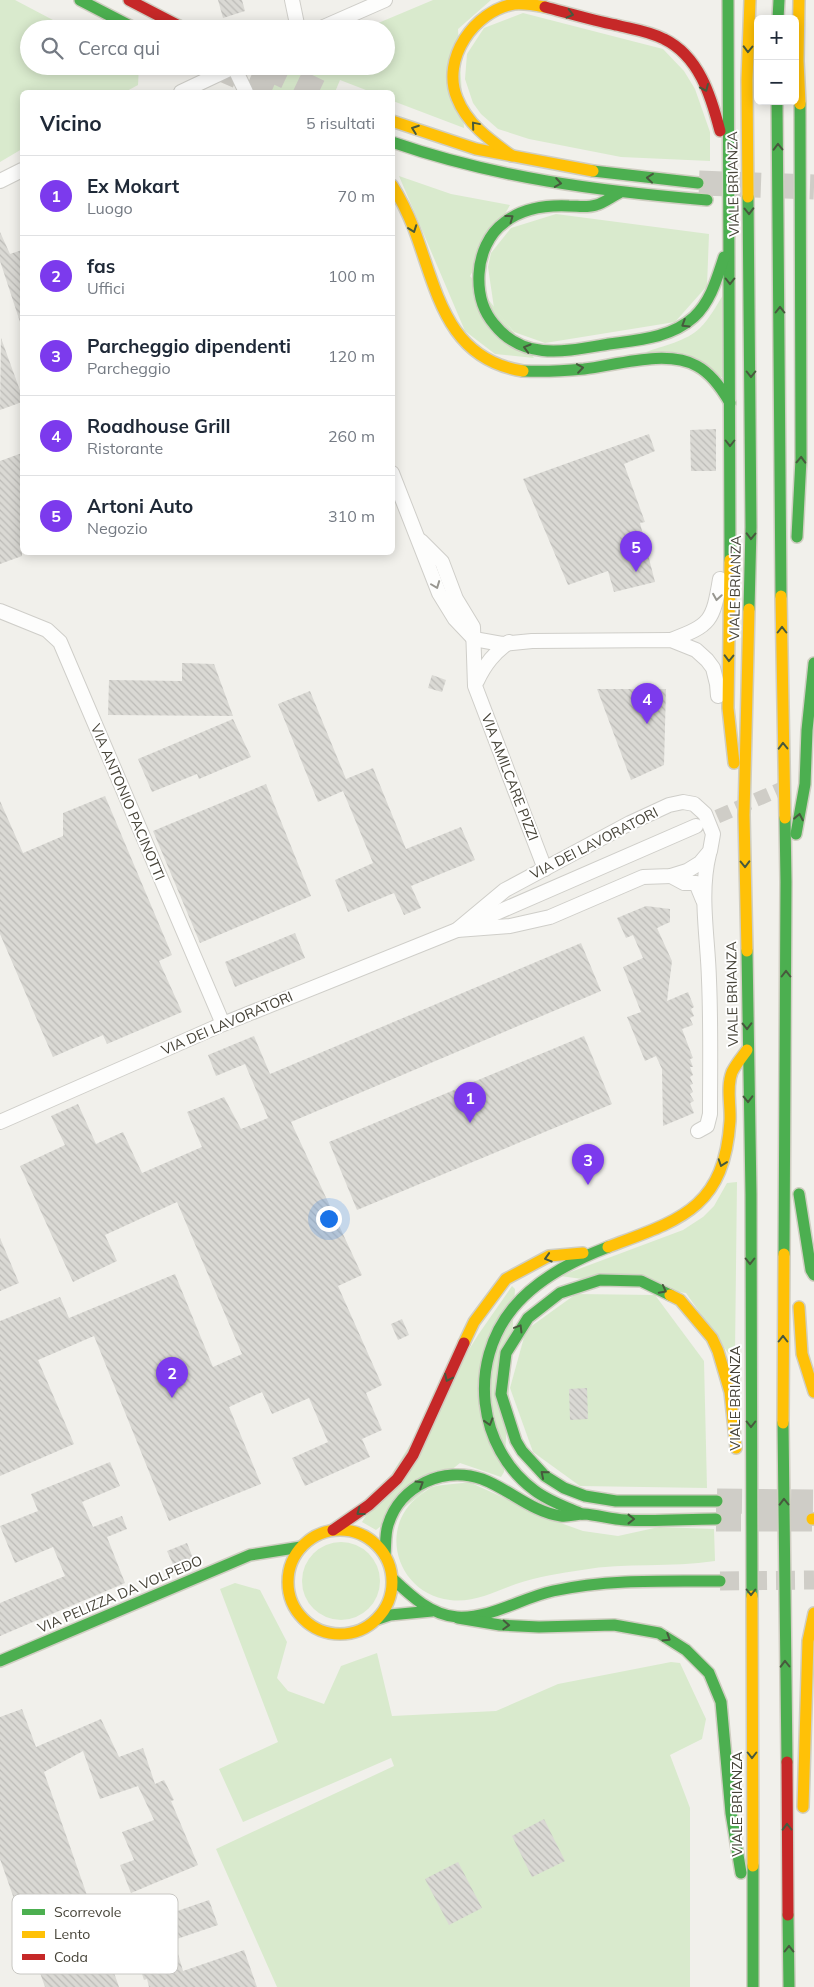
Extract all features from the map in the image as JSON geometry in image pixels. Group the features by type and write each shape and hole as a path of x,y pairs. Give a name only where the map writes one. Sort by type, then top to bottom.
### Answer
{"main road":[{"path":"80,0 119,20"},
{"path":"129,0 167,20"},
{"path":"728,0 727,162 730,236 729,742 744,815"},
{"name":"VIALE BRIANZA","path":"750,0 747,80 751,527 744,815 750,1194 753,1987"},
{"path":"778,15 779,0"},
{"path":"797,549 801,458 800,296 802,231 802,136 798,61 799,0"},
{"path":"512,156 488,139 473,124 462,108 456,95 453,81 453,65 459,49 477,23 489,14 506,6 523,3 652,34 678,47 690,61 710,100 727,162"},
{"path":"802,136 805,95 809,80"},
{"path":"777,105 782,696 786,882 783,1446 789,1987"},
{"path":"395,122 476,149 610,174 699,183"},
{"path":"395,143 428,155 510,176 619,193 707,200"},
{"path":"395,191 408,215 451,327 462,341 476,352 494,363 514,370 536,373 648,359 676,359 692,363 704,370 721,386 730,403"},
{"path":"619,193 592,206 556,205 535,207 517,213 502,224 489,239 482,254 479,268 480,296 488,316 497,330 508,339 527,349 553,352 652,338 679,328 696,317 709,299 718,277 730,236"},
{"path":"802,231 811,304"},
{"path":"798,508 810,488"},
{"path":"782,696 793,637"},
{"path":"786,882 805,784 807,730 814,663"},
{"path":"582,1514 535,1491 519,1476 505,1458 496,1442 484,1407 483,1379 484,1369 495,1335 514,1305 526,1292 546,1279 596,1252 672,1223 699,1203 714,1183 722,1165 727,1149 730,1128 730,1076 747,1050"},
{"path":"786,1110 797,1154"},
{"path":"799,1179 799,1274"},
{"path":"799,1194 811,1270 814,1275"},
{"path":"596,1252 549,1256 506,1279 474,1322 413,1454 397,1479 369,1505 333,1530 310,1539 302,1546 292,1562 288,1578 288,1594 296,1612 308,1625 335,1635 345,1635 363,1630 378,1619 390,1615 432,1611 458,1618 500,1625 539,1627 614,1625 660,1633 686,1650 709,1674 721,1702 731,1814 739,1867 753,1915"},
{"path":"717,1501 617,1502 586,1497 552,1481 540,1472 530,1462 510,1430 502,1398 501,1382 508,1351 524,1321 535,1309 563,1290 592,1280 622,1278 648,1283 677,1298 691,1309 702,1322 721,1357 732,1399 737,1462"},
{"path":"799,1294 802,1354 807,1375 814,1392"},
{"path":"385,1556 388,1526 394,1512 410,1490 431,1477 451,1474 481,1478 537,1507 561,1516 582,1514 614,1519 716,1519"},
{"path":"333,1530 363,1535 372,1541 385,1556 392,1571 393,1580 390,1601 378,1619"},
{"path":"740,1532 751,1543"},
{"name":"VIA PELIZZA DA VOLPEDO","path":"0,1661 250,1555 302,1546"},
{"path":"250,1555 274,1565 288,1578"},
{"path":"393,1580 432,1611"},
{"path":"458,1618 475,1616 550,1592 593,1584 631,1581 720,1581"},
{"path":"802,1823 808,1640 814,1613"},
{"path":"804,1773 810,1754 814,1713"},
{"path":"788,1911 799,1842"}],"street":[{"path":"292,0 296,20"},
{"path":"340,20 384,0"},
{"path":"185,90 218,75"},
{"path":"239,75 245,90"},
{"path":"0,181 20,171"},
{"path":"395,480 446,607 461,626 502,644 510,642 671,640 697,630 711,616 715,606 724,552 730,532"},
{"name":"VIA ANTONIO PACINOTTI","path":"0,611 48,630 60,642 223,1024"},
{"name":"VIA AMILCARE PIZZI","path":"474,633 475,686 545,868"},
{"path":"671,640 696,650 713,668 718,684 719,725 729,742"},
{"path":"475,686 484,666 491,657 510,642"},
{"name":"VIA DEI LAVORATORI","path":"457,930 505,890 545,868 669,805 683,802 694,804 705,814 713,834 705,872 705,906 710,980 710,1114 707,1126 698,1131"},
{"name":"VIA DEI LAVORATORI","path":"0,1122 223,1024 457,930 696,826"},
{"name":"VIA DEI LAVORATORI","path":"457,930 510,926 550,917 643,877 671,876 687,871 700,863 710,851"},
{"name":"VIA DEI LAVORATORI","path":"671,876 684,882 696,883 705,906"}],"green space":[{"path":"0,0 15,0 53,20 20,20 20,75 139,75 138,85 129,90 20,90 20,150 0,162"},
{"path":"433,0 491,0 458,29 464,128 395,102 395,90 366,90 340,80 336,90 261,90 263,79 267,75 395,75 395,20 385,20"},
{"path":"523,13 663,49 684,71 695,89 710,132 710,161 621,157 529,139 498,129 481,114 473,103 465,79 467,54 484,28"},
{"path":"399,176 451,194 510,205 470,276 534,358 495,354 465,331"},
{"path":"556,214 709,234 707,286 675,322 545,343 514,332 494,308 488,267 491,253 511,228"},
{"path":"723,295 724,378 646,352 695,333 713,312"},
{"path":"737,1182 735,1353 728,1353 686,1293 560,1276 683,1230 703,1217 714,1206 727,1183"},
{"path":"512,1286 515,1289 504,1472 501,1477 460,1463 376,1530 362,1522 478,1335"},
{"path":"576,1294 655,1295 704,1361 707,1488 580,1486 533,1452 510,1388 526,1330"},
{"path":"469,1482 555,1521 583,1531 618,1536 659,1527 714,1529 715,1561 615,1566 565,1572 540,1577 483,1596 459,1601 432,1595 417,1586 406,1573 399,1558 396,1541 399,1525 406,1509 430,1488"},
{"path":"341,1542 356,1545 369,1553 377,1566 380,1581 377,1596 369,1609 356,1617 341,1620 326,1617 313,1609 305,1596 302,1581 305,1566 313,1553 326,1545"},
{"path":"235,1583 260,1590 287,1642 277,1678 288,1691 324,1704 341,1666 377,1653 392,1716 496,1711 558,1684 671,1662 680,1663 706,1719 702,1739 670,1755 690,1808 690,1987 277,1987 216,1849 394,1766 391,1758 243,1822 219,1769 278,1742 220,1589"}],"building":[{"path":"218,0 242,0 245,11 223,18"},
{"path":"0,232 10,254 20,251 20,322 0,261"},
{"path":"1,338 20,390 20,403 0,410"},
{"path":"716,429 716,471 691,471 690,430"},
{"path":"649,434 655,451 624,464 645,522 640,523 655,582 614,592 608,571 568,585 523,479"},
{"path":"20,454 20,555 22,556 0,564 0,461"},
{"path":"182,663 214,664 233,716 108,715 109,680 182,681"},
{"path":"432,675 446,680 442,692 428,688"},
{"path":"597,689 666,689 664,765 631,780"},
{"path":"310,691 346,779 373,768 406,849 461,827 475,860 411,886 421,908 404,915 394,893 348,912 335,880 373,863 343,791 318,802 278,704"},
{"path":"233,719 251,757 199,779 197,774 152,792 138,759"},
{"path":"266,784 311,896 200,943 153,831"},
{"path":"105,796 172,955 159,961 182,1012 107,1044 103,1035 53,1057 0,934 0,801 23,853 63,836 63,813"},
{"path":"646,906 670,909 670,922 657,928 672,961 667,1001 688,992 694,1007 691,1009 694,1016 690,1018 693,1025 682,1029 693,1058 690,1059 693,1075 690,1077 693,1084 690,1085 693,1092 690,1094 694,1101 690,1103 694,1113 663,1126 662,1069 656,1056 645,1061 627,1017 641,1012 623,967 643,958 633,935 626,938 617,918"},
{"path":"295,933 305,958 235,987 225,962"},
{"path":"581,943 601,991 291,1122 362,1275 338,1286 382,1385 366,1393 382,1430 362,1439 370,1457 305,1486 292,1458 328,1442 309,1398 272,1414 262,1392 229,1407 261,1484 169,1521 94,1336 38,1360 74,1444 0,1476 0,1321 60,1297 69,1318 175,1274 213,1367 242,1354 177,1202 105,1235 117,1261 73,1282 20,1166 65,1145 51,1116 78,1104 96,1144 123,1132 142,1173 202,1147 187,1112 224,1097 241,1129 268,1118 245,1064 216,1076 208,1055 254,1036 270,1074"},
{"path":"584,1036 612,1104 357,1210 329,1142"},
{"path":"0,1238 19,1283 0,1291"},
{"path":"402,1319 409,1335 398,1340 391,1324"},
{"path":"587,1388 588,1419 570,1420 569,1389"},
{"path":"110,1462 120,1486 82,1502 93,1527 122,1516 127,1529 107,1537 125,1583 0,1636 0,1603 65,1576 53,1547 15,1563 0,1526 38,1511 31,1494"},
{"path":"187,1543 195,1563 176,1571 167,1551"},
{"path":"22,1709 36,1747 101,1719 119,1757 143,1748 155,1784 164,1780 174,1800 171,1801 198,1865 131,1893 120,1865 134,1860 122,1832 154,1820 138,1786 100,1799 83,1751 44,1772 87,1894 12,1894 0,1859 0,1717"},
{"path":"544,1819 565,1861 532,1877 512,1836"},
{"path":"458,1862 482,1908 449,1925 425,1879"},
{"path":"209,1900 218,1925 178,1939 178,1911"},
{"path":"244,1950 257,1987 149,1987 147,1979 144,1980 142,1974 178,1974 178,1954 183,1971"},
{"path":"40,1974 114,1974 119,1987 45,1987"}],"tunnel":[{"path":"235,75 269,90"},
{"path":"283,75 315,90"},
{"path":"699,183 814,187"},
{"path":"698,825 788,786"},
{"path":"717,1501 813,1502"},
{"path":"716,1519 812,1519"},
{"path":"720,1581 814,1580"}],"traffic: fast":[{"path":"80,0 119,20"},
{"path":"728,0 730,560"},
{"path":"778,15 779,0"},
{"path":"797,537 801,459 800,104"},
{"path":"777,105 781,596"},
{"path":"395,143 470,165 509,174 587,187 707,200"},
{"path":"593,171 698,183"},
{"path":"619,193 593,206 552,206 520,213 505,222 494,233 483,252 479,274 479,288 486,313 506,336 532,349 562,351 665,334 685,324 700,311 713,289 724,257"},
{"path":"748,197 751,527 749,609"},
{"path":"523,371 576,370 657,358 685,361 707,373 724,392 730,403"},
{"path":"796,834 805,784 807,730 814,663"},
{"path":"784,1254 785,818"},
{"path":"747,951 751,1194 752,1596"},
{"path":"799,1194 811,1270 814,1275"},
{"path":"582,1514 539,1494 515,1472 500,1451 490,1428 485,1404 485,1378 489,1354 499,1330 513,1308 545,1279 569,1264 608,1247"},
{"path":"670,1295 641,1281 600,1280 560,1293 528,1318 506,1353 501,1394 516,1441 522,1451 545,1476 564,1488 585,1496 616,1501 717,1501"},
{"path":"783,1423 787,1762"},
{"path":"385,1555 388,1525 402,1499 413,1489 425,1482 453,1475 482,1479 540,1510 561,1516 584,1514 636,1521 716,1519"},
{"path":"0,1661 250,1555 301,1547"},
{"path":"393,1579 414,1598 430,1609 457,1617 482,1615 541,1594 594,1584 636,1581 720,1581"},
{"path":"378,1619 390,1615 432,1611"},
{"path":"458,1618 500,1625 539,1627 614,1625 659,1633 686,1650 709,1673 721,1702 731,1813 741,1873"},
{"path":"753,1866 753,1987"},
{"path":"788,1915 789,1987"}],"traffic: slow":[{"path":"748,197 747,80 750,0"},
{"path":"799,0 798,61 800,104"},
{"path":"512,156 473,124 461,107 453,83 457,53 464,39 474,27 499,8 514,4 545,7"},
{"path":"395,122 476,149 593,171"},
{"path":"395,190 412,223 438,298 448,318 461,337 477,352 497,364 523,371"},
{"path":"730,560 728,708 734,763"},
{"path":"781,596 785,818"},
{"path":"747,951 744,815 749,609"},
{"path":"608,1247 677,1218 694,1207 708,1192 719,1174 726,1151 730,1121 730,1078 747,1050"},
{"path":"464,1343 474,1322 506,1279 549,1256 583,1253"},
{"path":"783,1423 784,1254"},
{"path":"670,1295 680,1300 712,1338 718,1351 730,1392 736,1448"},
{"path":"799,1307 802,1354 814,1392"},
{"path":"340,1530 360,1534 369,1538 377,1545 384,1553 388,1562 392,1582 388,1602 384,1611 377,1619 369,1626 360,1630 340,1634 320,1630 311,1626 303,1619 296,1611 292,1602 288,1582 292,1562 296,1553 303,1545 311,1538 320,1534 340,1530"},
{"path":"752,1596 753,1866"},
{"path":"803,1807 808,1641 814,1613"}],"traffic: jam":[{"path":"129,0 167,20"},
{"path":"545,7 646,32 676,46 695,66 702,78 708,91 720,131"},
{"path":"333,1530 369,1505 397,1479 413,1455 464,1343"},
{"path":"787,1762 788,1915"}],"place":[{"name":"Artoni Auto","path":"636,572"},
{"name":"Roadhouse Grill","path":"647,724"},
{"name":"Ex Mokart","path":"470,1123"},
{"name":"Parcheggio dipendenti","path":"588,1185"},
{"name":"fas","path":"172,1398"}]}
